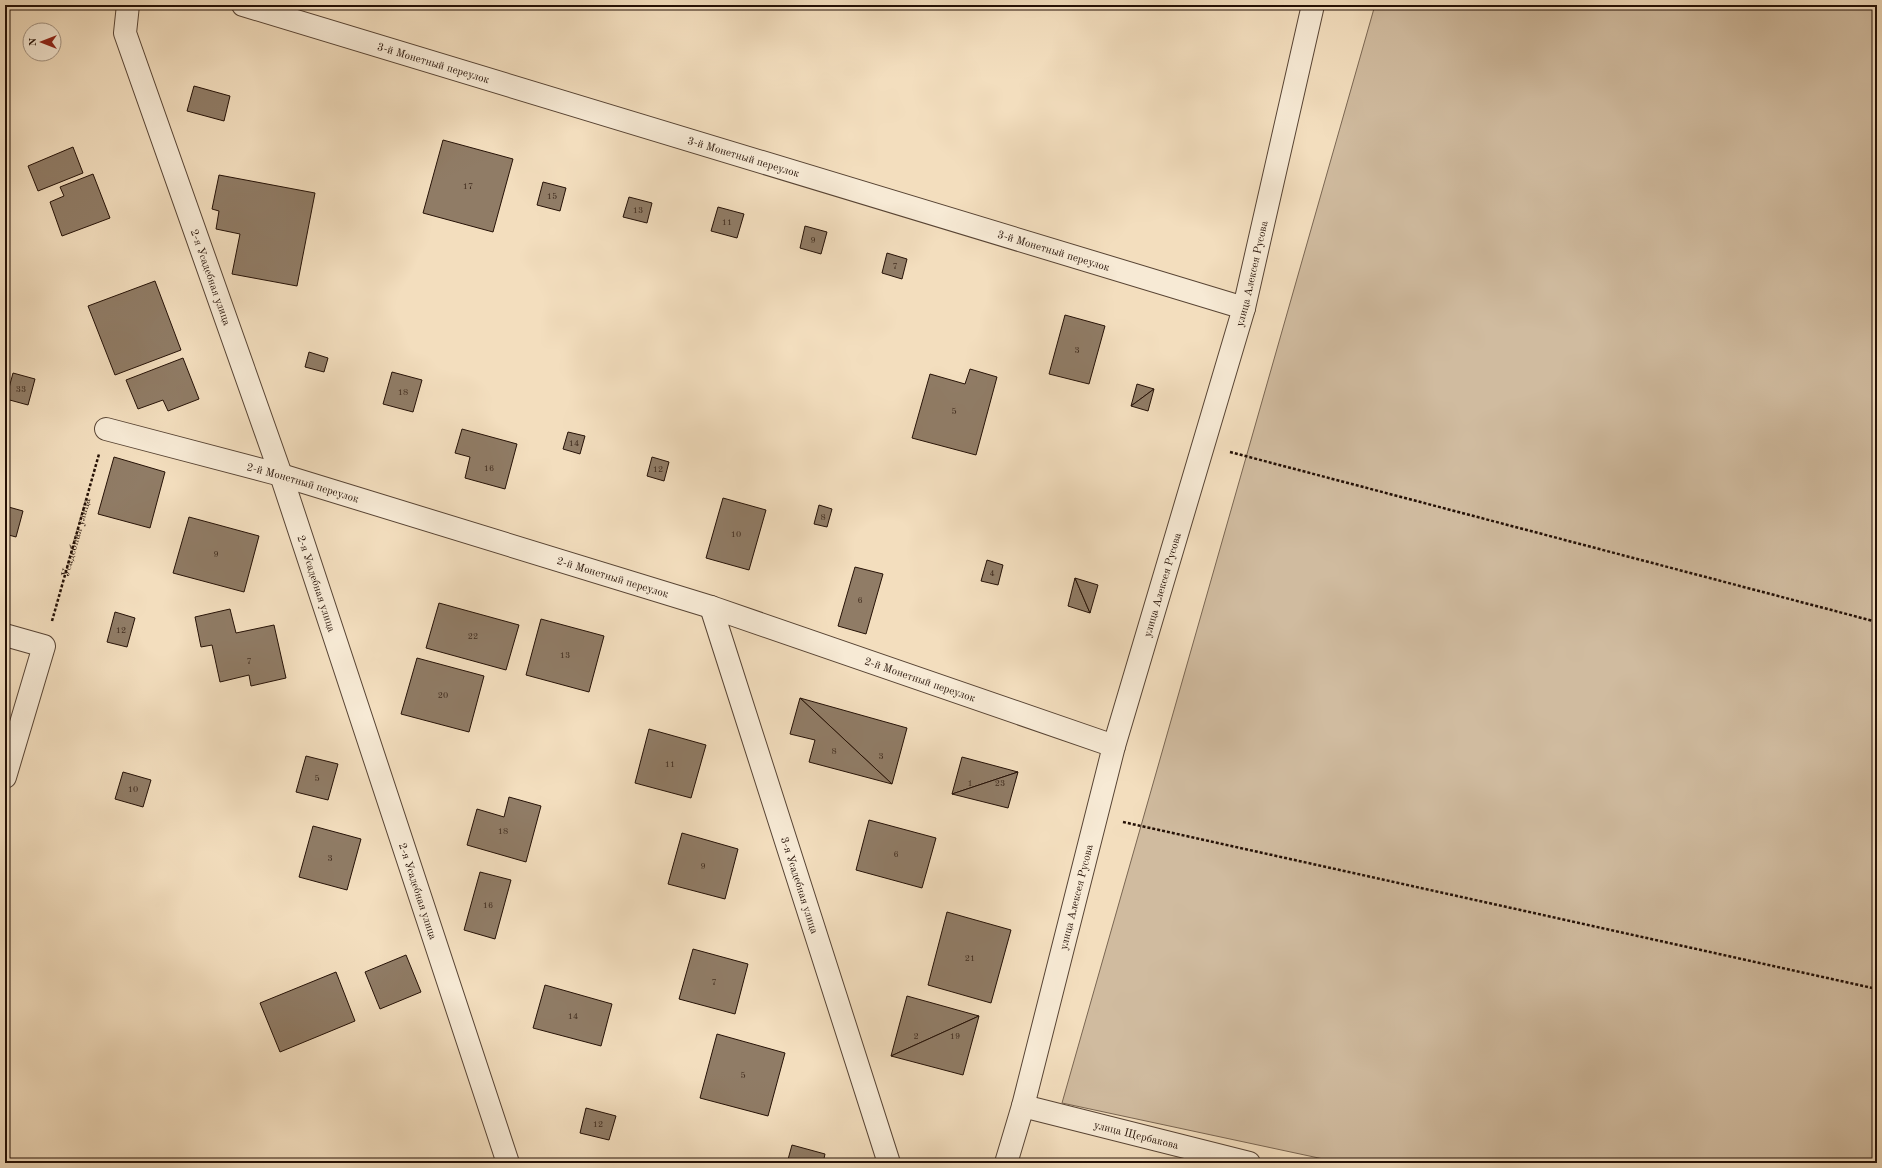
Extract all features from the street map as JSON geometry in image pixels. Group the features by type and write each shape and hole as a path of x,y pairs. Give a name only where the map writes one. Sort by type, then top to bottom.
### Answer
{"street":[{"name":"2-я Усадебная улица","path":"128,5 125,33 281,475 508,1163"},
{"name":"3-й Монетный переулок","path":"243,5 1244,308"},
{"name":"улица Алексея Русова","path":"1006,1163 1023,1106 1114,746 1244,308 1312,5"},
{"name":"2-й Монетный переулок","path":"106,428 281,475 712,607 1114,746"},
{"name":"3-я Усадебная улица","path":"712,607 889,1163"},
{"path":"5,635 44,646 5,777"},
{"name":"улица Щербакова","path":"1023,1106 1249,1163"}],"path":[{"name":"Усадебная улица","path":"44,646 106,428"},
{"path":"1203,445 1877,622"},
{"path":"1096,816 1877,989"}],"shaded area":[{"path":"1375,5 1877,5 1877,1163 1342,1163 1062,1103"}],"building":[{"path":"194,86 230,96 224,121 187,111"},
{"path":"443,140 513,159 493,232 423,213"},
{"path":"73,147 83,173 38,191 28,166"},
{"path":"93,174 110,218 62,236 50,202 64,196 60,187"},
{"path":"219,175 315,193 297,286 232,274 240,234 216,229 219,211 212,209"},
{"path":"543,182 566,188 560,211 537,205"},
{"path":"629,197 652,203 647,223 623,217"},
{"path":"718,207 744,214 737,238 711,231"},
{"path":"805,226 827,232 821,254 800,248"},
{"path":"887,253 907,259 902,279 882,273"},
{"path":"155,281 181,350 115,375 88,306"},
{"path":"1065,315 1105,326 1089,384 1049,374"},
{"path":"309,352 328,358 324,372 305,367"},
{"path":"183,358 199,399 168,411 163,400 138,409 126,380"},
{"path":"970,369 997,377 976,455 912,438 930,374 965,384"},
{"path":"392,372 422,380 413,412 383,404"},
{"path":"13,373 35,379 28,405 6,399"},
{"path":"1137,384 1154,389 1131,406"},
{"path":"1154,389 1148,411 1131,406"},
{"path":"462,429 517,444 505,489 465,478 470,457 455,453"},
{"path":"568,432 585,436 580,454 563,449"},
{"path":"114,457 165,472 150,528 98,514"},
{"path":"652,457 669,462 664,481 647,476"},
{"path":"723,498 766,510 749,570 706,558"},
{"path":"819,505 832,509 827,527 814,524"},
{"path":"5,506 23,511 16,537 5,534"},
{"path":"189,517 259,536 244,592 173,573"},
{"path":"987,560 1003,565 998,585 981,581"},
{"path":"855,567 883,574 866,634 838,626"},
{"path":"1075,578 1090,613 1068,606"},
{"path":"1075,578 1098,585 1090,613"},
{"path":"439,603 519,625 506,670 426,648"},
{"path":"230,609 236,633 274,625 286,678 251,686 249,675 220,682 212,645 201,647 195,617"},
{"path":"115,612 135,618 127,647 107,642"},
{"path":"541,619 604,636 589,692 526,675"},
{"path":"417,658 484,676 469,732 401,714"},
{"path":"800,698 907,728 892,784"},
{"path":"800,698 892,784 809,762 815,740 790,734"},
{"path":"649,729 706,745 691,798 635,783"},
{"path":"306,756 338,764 328,800 296,792"},
{"path":"962,757 1018,772 952,794"},
{"path":"123,772 151,780 143,807 115,799"},
{"path":"1018,772 1008,808 952,794"},
{"path":"509,797 541,806 526,862 467,845 477,809 504,817"},
{"path":"869,820 936,838 922,888 856,870"},
{"path":"313,826 361,839 347,890 299,877"},
{"path":"682,833 738,849 725,899 668,884"},
{"path":"480,872 511,880 495,939 464,930"},
{"path":"947,912 1011,930 991,1003 928,985"},
{"path":"693,949 748,964 735,1014 679,999"},
{"path":"406,955 421,992 380,1009 365,972"},
{"path":"336,972 355,1021 280,1052 260,1003"},
{"path":"545,985 612,1004 601,1046 533,1028"},
{"path":"907,996 979,1016 891,1056"},
{"path":"979,1016 963,1075 891,1056"},
{"path":"717,1034 785,1053 768,1116 700,1098"},
{"path":"586,1108 616,1116 609,1140 580,1133"},
{"path":"792,1145 825,1154 823,1163 787,1163"},
{"path":"5,1159 20,1163 5,1163"}]}
